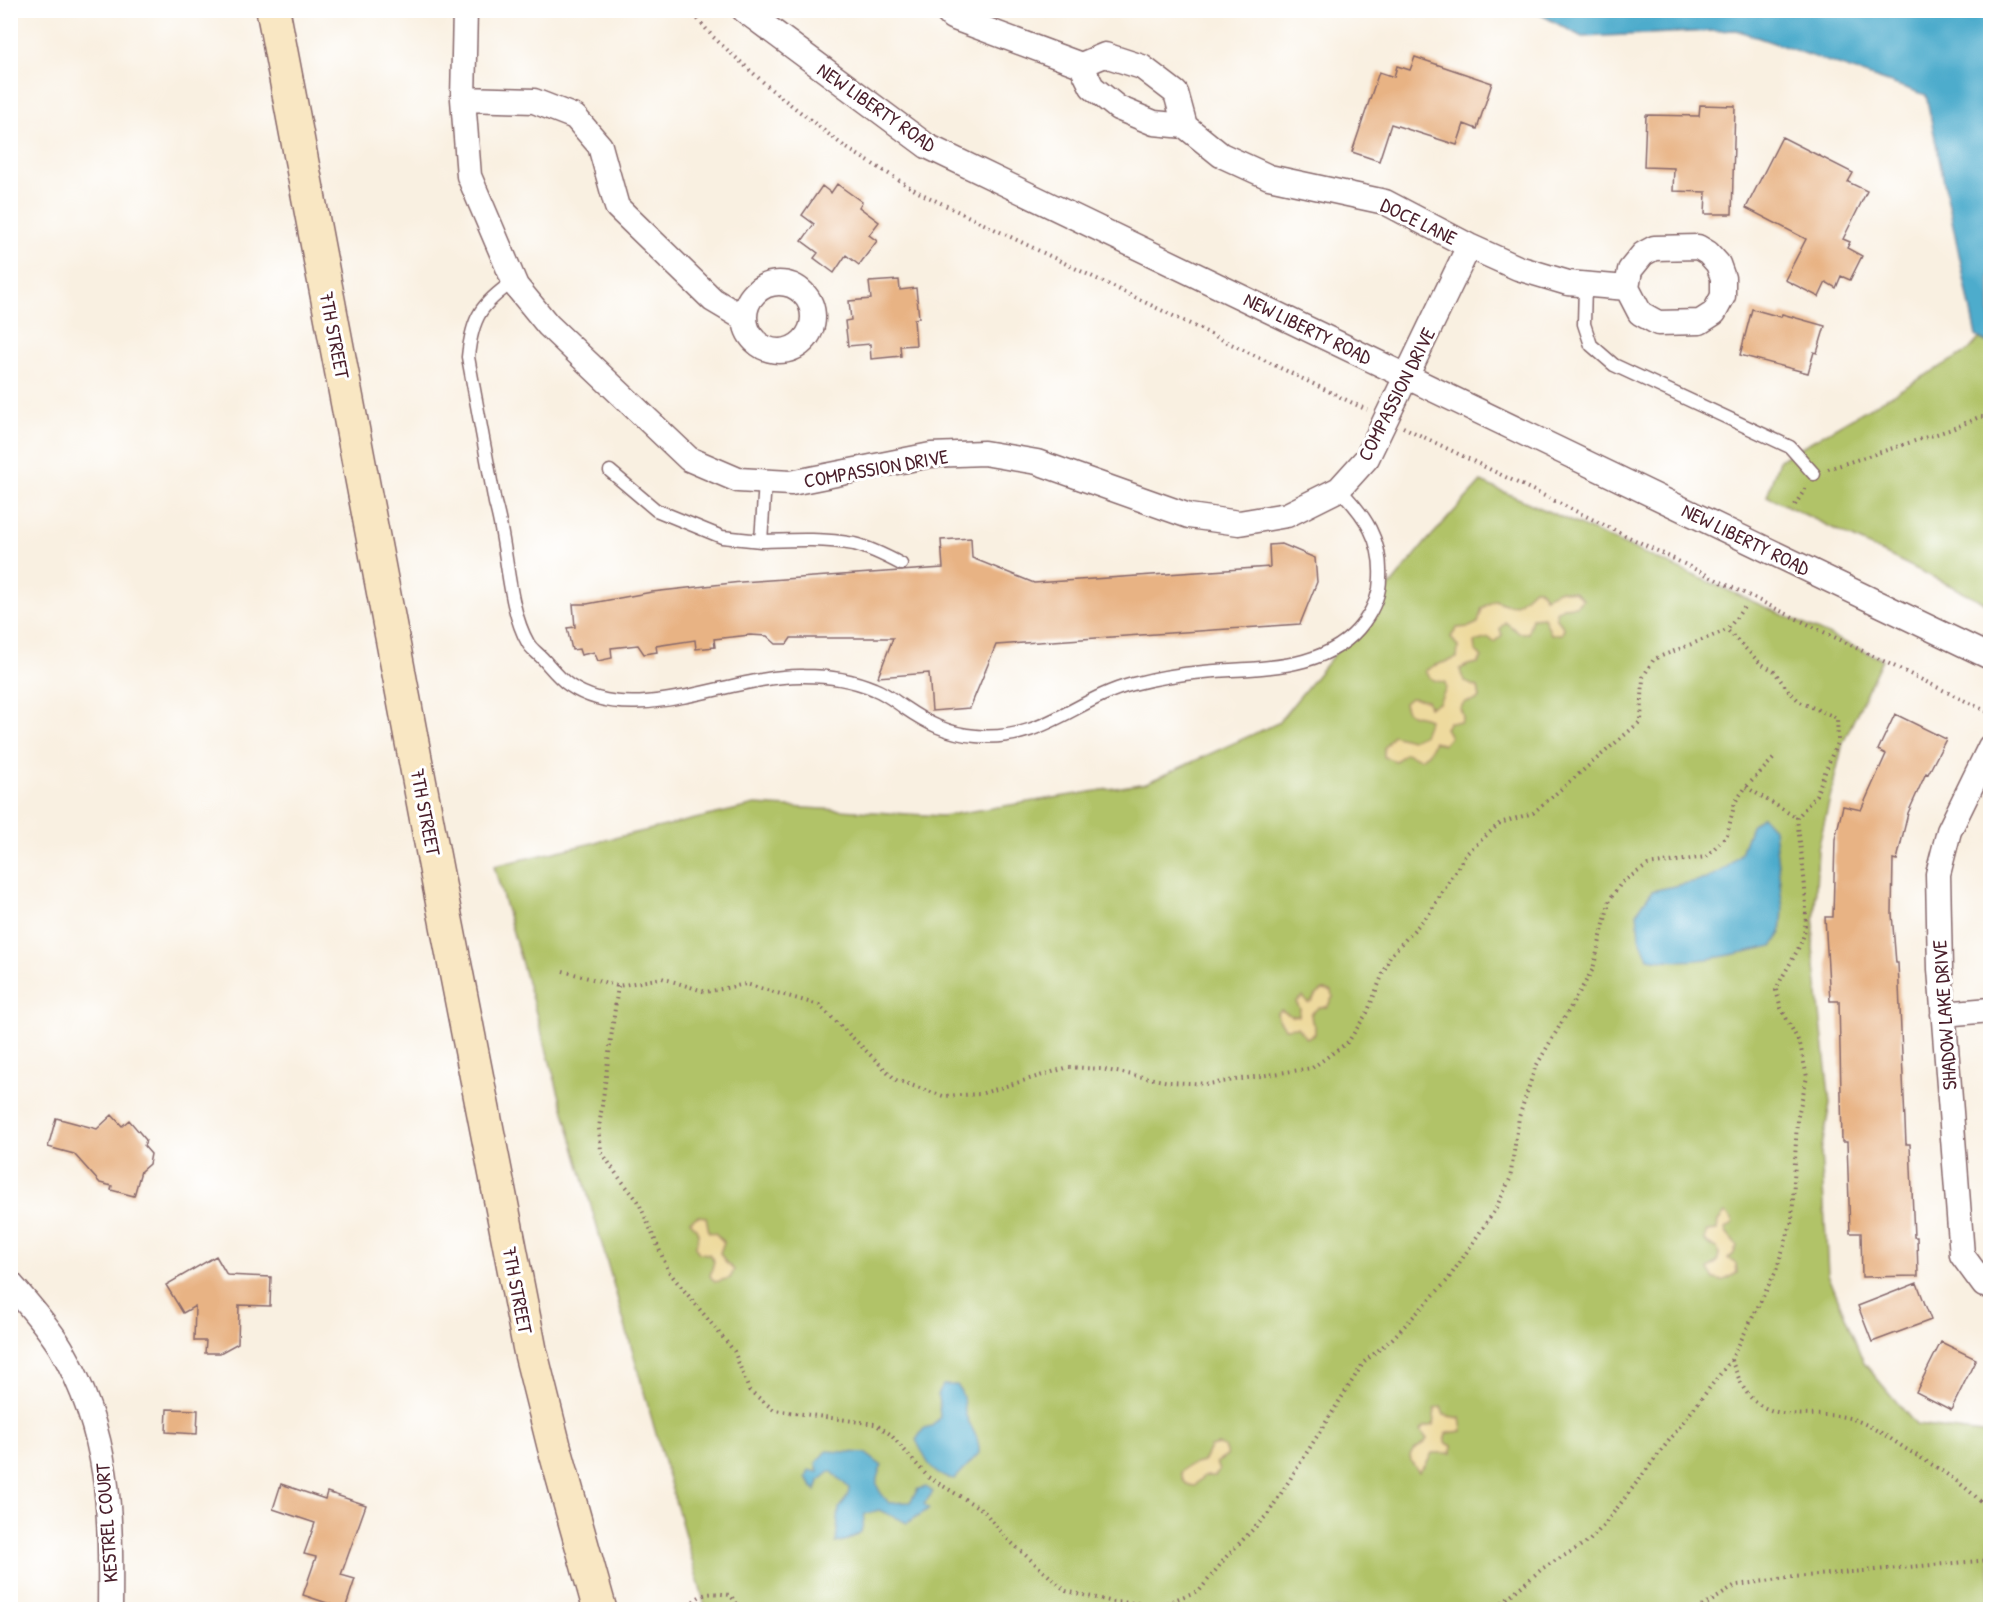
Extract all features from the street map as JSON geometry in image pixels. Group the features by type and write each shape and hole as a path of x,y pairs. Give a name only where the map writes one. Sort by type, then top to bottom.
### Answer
{"street":[{"name":"7TH STREET","path":"273,10 524,1317 554,1446 600,1610"},
{"name":"COMPASSION DRIVE","path":"465,10 463,99 469,176 516,286 548,325 689,459 738,480 790,483 931,455 984,453 1037,462 1189,516 1239,523 1287,515 1339,489 1367,458 1469,246"},
{"name":"NEW LIBERTY ROAD","path":"744,10 927,146 1408,375 1990,657"},
{"path":"945,10 952,17 1081,65 1105,56 1142,67 1176,93 1185,126 1154,123 1118,108 1092,87 1081,65"},
{"path":"463,99 534,101 575,117 600,146 617,207 713,300 745,319"},
{"name":"DOCE LANE","path":"1185,126 1221,155 1269,177 1385,202 1469,246 1518,268 1568,283 1628,288"},
{"name":"SHADOW LAKE DRIVE","path":"1984,1285 1962,1255 1940,969 1938,874 1949,831 1990,747"},
{"path":"1943,1014 1990,1010"},
{"name":"KESTREL COURT","path":"10,1283 35,1312 60,1347 80,1385 92,1417 101,1448 109,1496 111,1610"}],"lane":[{"path":"514,281 489,301 476,318 470,338 468,357 495,503 501,523 517,621 529,646 569,685 607,701 642,702 763,679 801,675 821,677 874,689 936,728 976,736 1010,736 1042,727 1128,685 1181,674 1265,667 1308,660 1342,645 1355,634 1378,598 1381,568 1371,530 1363,514 1339,489"},
{"path":"1585,285 1584,324 1591,345 1614,365 1790,447 1815,474"},
{"path":"610,471 656,510 722,537 761,541 806,540 854,544 901,564"},
{"path":"761,541 765,482"}],"path":[{"path":"690,10 713,37 772,90 845,147 918,192 1990,712"},
{"path":"1795,506 1815,474 1952,429 1979,417 1990,417"},
{"path":"563,971 618,986 662,978 706,992 746,984 819,1005 896,1080 943,1096 980,1094 1069,1067 1101,1069 1169,1082 1209,1084 1312,1068 1348,1042 1367,1013 1390,956 1430,914 1466,854 1500,823 1533,813 1641,721 1643,676 1654,659 1727,630 1745,606"},
{"path":"1493,1610 1543,1568 1589,1541 1597,1533 1731,1360 1776,1271 1792,1221 1797,1120 1807,1077 1800,1044 1781,1008 1776,990 1803,939 1807,916 1797,818 1816,795 1838,740 1837,718 1800,702 1774,671 1760,663 1727,630"},
{"path":"618,986 599,1128 601,1151 616,1175 638,1201 669,1272 734,1351 749,1390 774,1410 875,1424 890,1434 928,1477 983,1510 1006,1538 1066,1591 1114,1602 1164,1604 1200,1590 1227,1556 1268,1514 1364,1362 1393,1338 1447,1281 1495,1210 1510,1179 1519,1118 1535,1068 1593,969 1610,899 1622,882 1648,865 1706,857 1727,836 1735,802 1746,786 1775,757"},
{"path":"1746,786 1797,818"},
{"path":"1731,1360 1746,1392 1759,1406 1778,1413 1836,1415 1857,1420 1958,1481 1990,1511"},
{"path":"1697,1610 1737,1585 1794,1577 1990,1560"},
{"path":"685,1610 690,1603 708,1592 730,1595 742,1610"}],"green space":[{"path":"1990,327 1990,605 1767,496 1779,460 1968,351"},
{"path":"1481,482 1882,659 1843,743 1818,849 1813,948 1830,1104 1821,1152 1828,1274 1864,1363 1916,1425 1990,1434 1990,1609 706,1609 494,866 755,805 942,816 1146,783 1278,723 1426,542"}],"sand":[{"path":"1534,589 1540,589 1545,597 1560,590 1574,592 1583,599 1576,606 1563,607 1556,612 1557,619 1564,628 1562,634 1551,634 1544,617 1532,618 1528,633 1519,633 1505,622 1500,629 1502,635 1494,642 1489,638 1474,642 1475,650 1482,657 1478,663 1460,669 1466,681 1478,687 1480,698 1465,702 1460,708 1463,716 1461,722 1449,722 1445,728 1450,737 1443,745 1434,741 1428,754 1420,759 1406,753 1396,761 1384,757 1384,748 1393,735 1411,740 1423,735 1429,719 1410,714 1404,703 1410,698 1427,700 1429,707 1439,703 1446,688 1445,682 1433,680 1425,671 1457,658 1458,647 1451,637 1457,628 1469,627 1478,623 1482,608 1495,600 1516,604"},
{"path":"1323,990 1332,991 1333,997 1327,1007 1319,1007 1311,1014 1315,1034 1306,1038 1297,1027 1285,1028 1277,1013 1281,1010 1291,1016 1299,1016 1300,1009 1296,1002 1303,997 1308,1003"},
{"path":"1725,1213 1733,1223 1725,1229 1726,1233 1737,1246 1733,1255 1728,1258 1736,1264 1737,1273 1723,1281 1714,1279 1708,1269 1717,1262 1719,1254 1717,1248 1704,1240 1707,1231 1717,1230 1718,1221"},
{"path":"698,1216 706,1217 709,1232 715,1233 724,1242 720,1253 734,1270 730,1278 715,1282 710,1276 714,1261 709,1254 699,1253 695,1247 698,1233 690,1221"},
{"path":"1441,1407 1444,1415 1460,1418 1462,1431 1447,1433 1445,1442 1452,1446 1452,1453 1432,1453 1426,1465 1419,1472 1410,1456 1427,1439 1421,1431 1433,1425 1435,1409"},
{"path":"1218,1445 1224,1447 1227,1456 1216,1463 1219,1471 1215,1476 1203,1476 1195,1486 1185,1482 1181,1472 1187,1466 1203,1462 1210,1447"}],"water":[{"path":"1534,11 1990,11 1990,345 1976,336 1926,95 1736,30 1582,37"},
{"path":"1762,816 1774,829 1783,910 1781,933 1772,946 1696,960 1648,958 1639,937 1637,912 1652,891 1706,879 1726,868 1741,853 1751,826"},
{"path":"943,1385 957,1385 960,1389 965,1412 979,1447 979,1453 955,1479 940,1475 930,1466 916,1440 924,1428 932,1426 940,1417 938,1395"},
{"path":"826,1451 865,1453 882,1466 877,1477 877,1486 889,1503 910,1502 918,1489 926,1487 933,1492 924,1504 929,1509 907,1523 879,1510 865,1514 861,1532 848,1540 836,1543 839,1508 848,1496 849,1488 831,1471 819,1481 816,1491 806,1478 809,1470 818,1472 816,1463"}],"building":[{"path":"1415,57 1492,83 1477,129 1464,124 1457,145 1391,124 1379,161 1352,152 1379,72 1394,77 1397,66 1410,70"},
{"path":"1700,105 1735,106 1732,214 1705,214 1706,192 1673,191 1674,168 1644,167 1646,115 1699,116"},
{"path":"1782,137 1853,173 1848,182 1867,191 1843,239 1850,242 1847,248 1862,256 1850,280 1841,276 1836,288 1826,282 1819,297 1785,280 1806,239 1746,208"},
{"path":"837,184 862,202 859,207 879,222 869,235 877,241 859,265 846,255 834,273 814,258 818,253 802,241 814,224 802,215 822,186 831,193"},
{"path":"899,280 900,290 916,288 919,318 914,319 916,345 900,346 901,356 871,359 870,344 848,346 845,321 851,320 849,301 871,299 869,282"},
{"path":"1752,309 1781,317 1782,314 1825,326 1808,373 1740,355"},
{"path":"971,538 972,558 1034,583 1270,567 1269,545 1282,544 1315,558 1317,582 1300,624 996,645 970,708 932,711 929,673 878,677 893,638 791,638 787,644 776,644 767,636 750,635 714,639 715,647 696,649 695,640 656,646 657,652 644,654 638,645 611,648 612,658 598,661 594,652 581,655 579,649 572,650 567,628 575,627 573,604 587,604 652,592 741,582 943,568 941,540"},
{"path":"1895,714 1946,739 1928,774 1926,773 1908,813 1897,860 1893,859 1892,914 1896,963 1898,963 1906,1144 1910,1144 1918,1276 1862,1277 1861,1233 1850,1233 1847,1142 1842,1142 1839,1001 1830,1001 1825,917 1833,917 1835,839 1843,806 1861,810 1886,754 1878,750"},
{"path":"112,1115 122,1126 129,1120 146,1140 144,1146 151,1154 149,1164 141,1171 134,1196 111,1190 112,1186 100,1183 74,1154 48,1147 56,1118 97,1129"},
{"path":"216,1256 227,1275 271,1277 270,1306 239,1305 238,1343 220,1353 205,1353 206,1341 194,1341 195,1306 183,1313 166,1285"},
{"path":"1917,1283 1931,1320 1872,1342 1858,1306"},
{"path":"1941,1342 1976,1359 1951,1410 1916,1392"},
{"path":"167,1409 198,1410 197,1434 166,1432"},
{"path":"281,1484 325,1499 327,1492 366,1505 341,1575 355,1579 345,1609 303,1595 316,1557 304,1554 315,1523 273,1509"}]}
